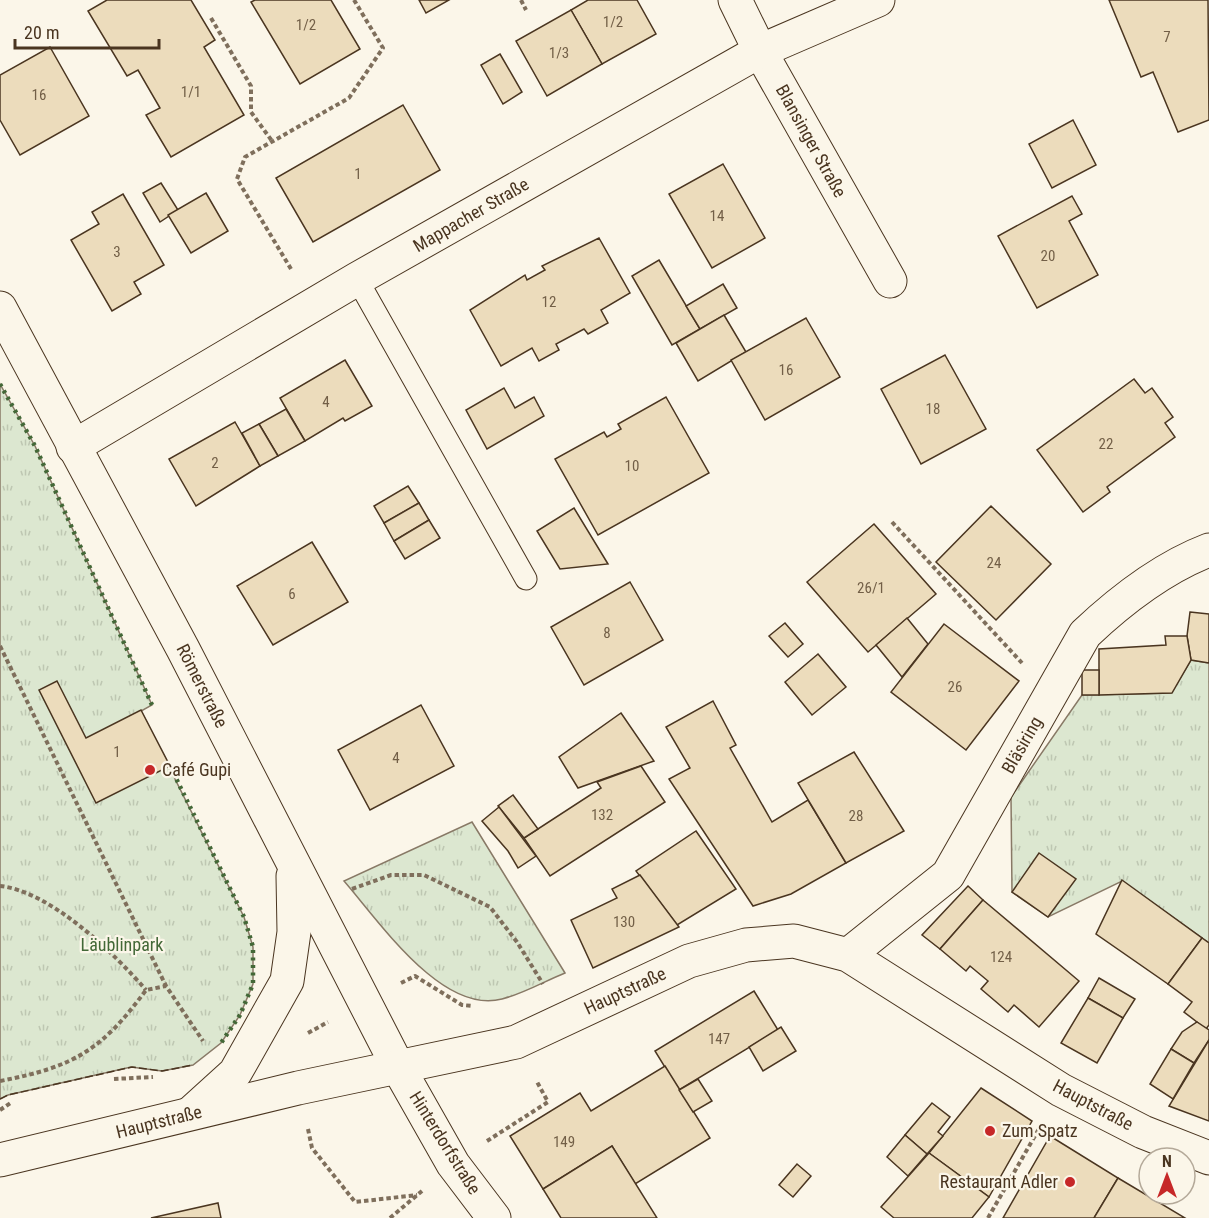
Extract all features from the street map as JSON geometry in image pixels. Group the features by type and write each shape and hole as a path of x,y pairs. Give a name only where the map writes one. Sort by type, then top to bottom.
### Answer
{"street":[{"name":"Blansinger Straße","path":"735,0 760,51 890,281"},
{"name":"Mappacher Straße","path":"73,447 357,279 760,51 878,0"},
{"name":"Römerstraße","path":"0,308 183,648 314,909 398,1067"},
{"name":"Bläsiring","path":"848,955 948,875 1085,634 1113,608 1156,577 1209,550"},
{"path":"190,1114 235,1073 287,981 294,932 292,865"},
{"name":"Hauptstraße","path":"0,1160 298,1088 516,1042 689,961 746,945 794,941 848,955 1061,1090 1143,1132 1209,1158"},
{"name":"Hinterdorfstraße","path":"398,1067 453,1164 494,1218"}],"lane":[{"path":"357,279 526,579"}],"path":[{"path":"312,306 237,179 245,157 349,98 383,48 354,0"},
{"path":"521,0 526,10"},
{"path":"211,18 251,86 252,112 272,141"},
{"path":"892,522 1051,694"},
{"path":"0,646 166,986 204,1042"},
{"path":"314,909 363,884 391,875 424,875 490,907 518,942 546,988"},
{"path":"0,886 12,887 56,909 95,937 146,990"},
{"path":"0,1081 34,1075 86,1054 120,1026 146,990 166,986"},
{"path":"453,1164 548,1102 516,1042"},
{"path":"298,1088 312,1148 355,1202 417,1195"},
{"path":"988,1218 1061,1090"},
{"path":"0,1110 12,1102"}],"green space":[{"name":"Läublinpark","path":"0,384 35,446 152,705 141,711 244,917 253,947 253,984 240,1015 221,1043 193,1065 162,1071 131,1067 8,1095 0,1099"},
{"path":"1191,660 1209,663 1209,943 1122,881 1048,917 1012,892 1011,797 1082,695 1171,693"},
{"path":"472,822 565,973 502,999 479,1000 457,993 435,979 394,940 344,881"}],"building":[{"path":"107,0 191,0 215,40 204,47 244,115 171,157 146,115 160,108 138,70 127,76 88,11"},
{"path":"255,0 331,0 360,49 300,84 251,2"},
{"path":"419,0 449,0 426,13"},
{"path":"588,0 637,0 656,34 602,64 571,10"},
{"path":"1109,0 1208,0 1209,120 1178,132 1153,72 1141,77"},
{"path":"571,10 602,64 547,96 516,41"},
{"path":"50,47 89,116 20,155 0,120 0,75"},
{"path":"500,54 522,92 503,104 481,65"},
{"path":"403,105 440,170 313,242 276,178"},
{"path":"1073,120 1096,165 1052,188 1029,144"},
{"path":"723,164 765,238 712,268 669,194"},
{"path":"161,183 178,210 160,222 143,193"},
{"path":"206,193 228,231 191,253 168,215"},
{"path":"123,194 164,265 134,282 141,294 112,311 71,240 99,224 92,212"},
{"path":"1072,196 1082,214 1069,221 1098,275 1037,308 998,236"},
{"path":"599,238 630,293 601,310 608,323 588,334 584,329 556,344 559,350 539,361 532,348 501,366 470,310 525,275 527,280 545,270 542,266"},
{"path":"659,260 700,329 672,345 632,276"},
{"path":"723,284 737,308 700,329 686,306"},
{"path":"724,315 746,352 698,381 676,343"},
{"path":"806,318 840,377 765,420 731,360"},
{"path":"945,355 986,429 921,464 881,389"},
{"path":"345,360 372,406 345,421 343,418 305,441 280,398"},
{"path":"1134,379 1145,393 1152,388 1173,417 1165,423 1175,437 1107,487 1110,492 1083,512 1037,450"},
{"path":"504,388 515,408 534,397 544,416 487,449 466,410"},
{"path":"666,397 709,473 598,535 555,459 604,432 607,437 621,429 618,424"},
{"path":"286,409 305,441 278,456 259,424"},
{"path":"235,422 260,466 196,506 169,459"},
{"path":"259,424 278,456 260,466 242,433"},
{"path":"408,486 419,503 384,523 374,506"},
{"path":"419,503 429,520 394,541 384,523"},
{"path":"991,506 1051,564 996,620 936,562"},
{"path":"574,508 608,564 560,569 537,531"},
{"path":"429,520 440,538 405,559 394,541"},
{"path":"874,524 936,594 868,652 807,582"},
{"path":"312,542 348,602 273,645 237,586"},
{"path":"630,582 663,640 584,685 551,627"},
{"path":"1190,612 1209,614 1209,663 1191,660 1187,636"},
{"path":"907,618 928,644 902,677 876,645"},
{"path":"785,623 803,644 788,657 769,636"},
{"path":"944,624 1019,681 966,750 891,692"},
{"path":"1165,636 1187,636 1191,660 1172,693 1099,695 1099,649 1166,645"},
{"path":"818,654 846,687 812,715 785,682"},
{"path":"1082,670 1099,670 1099,695 1082,695"},
{"path":"57,681 86,738 141,710 170,766 96,803 39,690"},
{"path":"713,701 736,745 730,748 772,822 808,800 846,863 791,894 753,906 669,779 690,768 666,727"},
{"path":"421,705 454,766 370,810 338,750"},
{"path":"621,713 654,761 578,788 559,757"},
{"path":"854,752 904,831 846,863 798,783"},
{"path":"641,766 665,802 550,876 524,838 601,788 597,782"},
{"path":"513,795 538,829 524,838 498,806"},
{"path":"499,807 536,856 518,868 508,851 482,821"},
{"path":"696,831 736,889 677,925 636,871"},
{"path":"1039,853 1076,879 1048,917 1012,892"},
{"path":"640,875 679,927 593,968 571,920 617,898 612,889"},
{"path":"1122,880 1202,938 1168,984 1096,934"},
{"path":"968,886 983,900 940,949 922,935"},
{"path":"983,900 1079,981 1039,1027 1014,1005 1008,1012 981,989 988,981 970,966 966,971 940,949"},
{"path":"1202,938 1209,943 1209,1025 1206,1029 1184,1012 1192,1002 1168,984"},
{"path":"1099,978 1135,999 1123,1018 1088,998"},
{"path":"754,991 778,1030 679,1090 655,1051"},
{"path":"1088,998 1123,1018 1097,1063 1061,1043"},
{"path":"1197,1022 1209,1030 1209,1040 1194,1063 1171,1049 1182,1032"},
{"path":"781,1027 796,1051 763,1071 749,1047"},
{"path":"1209,1040 1209,1121 1169,1106"},
{"path":"1171,1049 1194,1063 1173,1099 1150,1084"},
{"path":"665,1066 710,1138 635,1184 612,1146 543,1189 510,1136 580,1093 591,1111"},
{"path":"698,1079 712,1101 693,1112 679,1090"},
{"path":"981,1088 1032,1121 989,1197 929,1153"},
{"path":"932,1103 950,1117 938,1132 943,1136 927,1154 905,1135"},
{"path":"905,1135 927,1154 908,1176 887,1157"},
{"path":"1050,1136 1118,1178 1094,1218 1003,1218"},
{"path":"612,1146 657,1218 561,1218 543,1189"},
{"path":"929,1153 989,1197 972,1218 894,1218 881,1207"},
{"path":"797,1164 811,1176 793,1197 779,1185"},
{"path":"1118,1178 1137,1189 1137,1206 1165,1206 1185,1218 1094,1218"},
{"path":"218,1203 221,1218 151,1218"}],"hedge":[{"path":"0,384 35,446 152,705"},
{"path":"170,766 244,917 253,947 253,984 240,1015 221,1043"}],"fence":[{"path":"0,1099 8,1095 132,1067 162,1071 193,1065"}],"place":[{"name":"Café Gupi","path":"150,770"},
{"name":"Zum Spatz","path":"990,1131"},
{"name":"Restaurant Adler","path":"1070,1182"}]}
